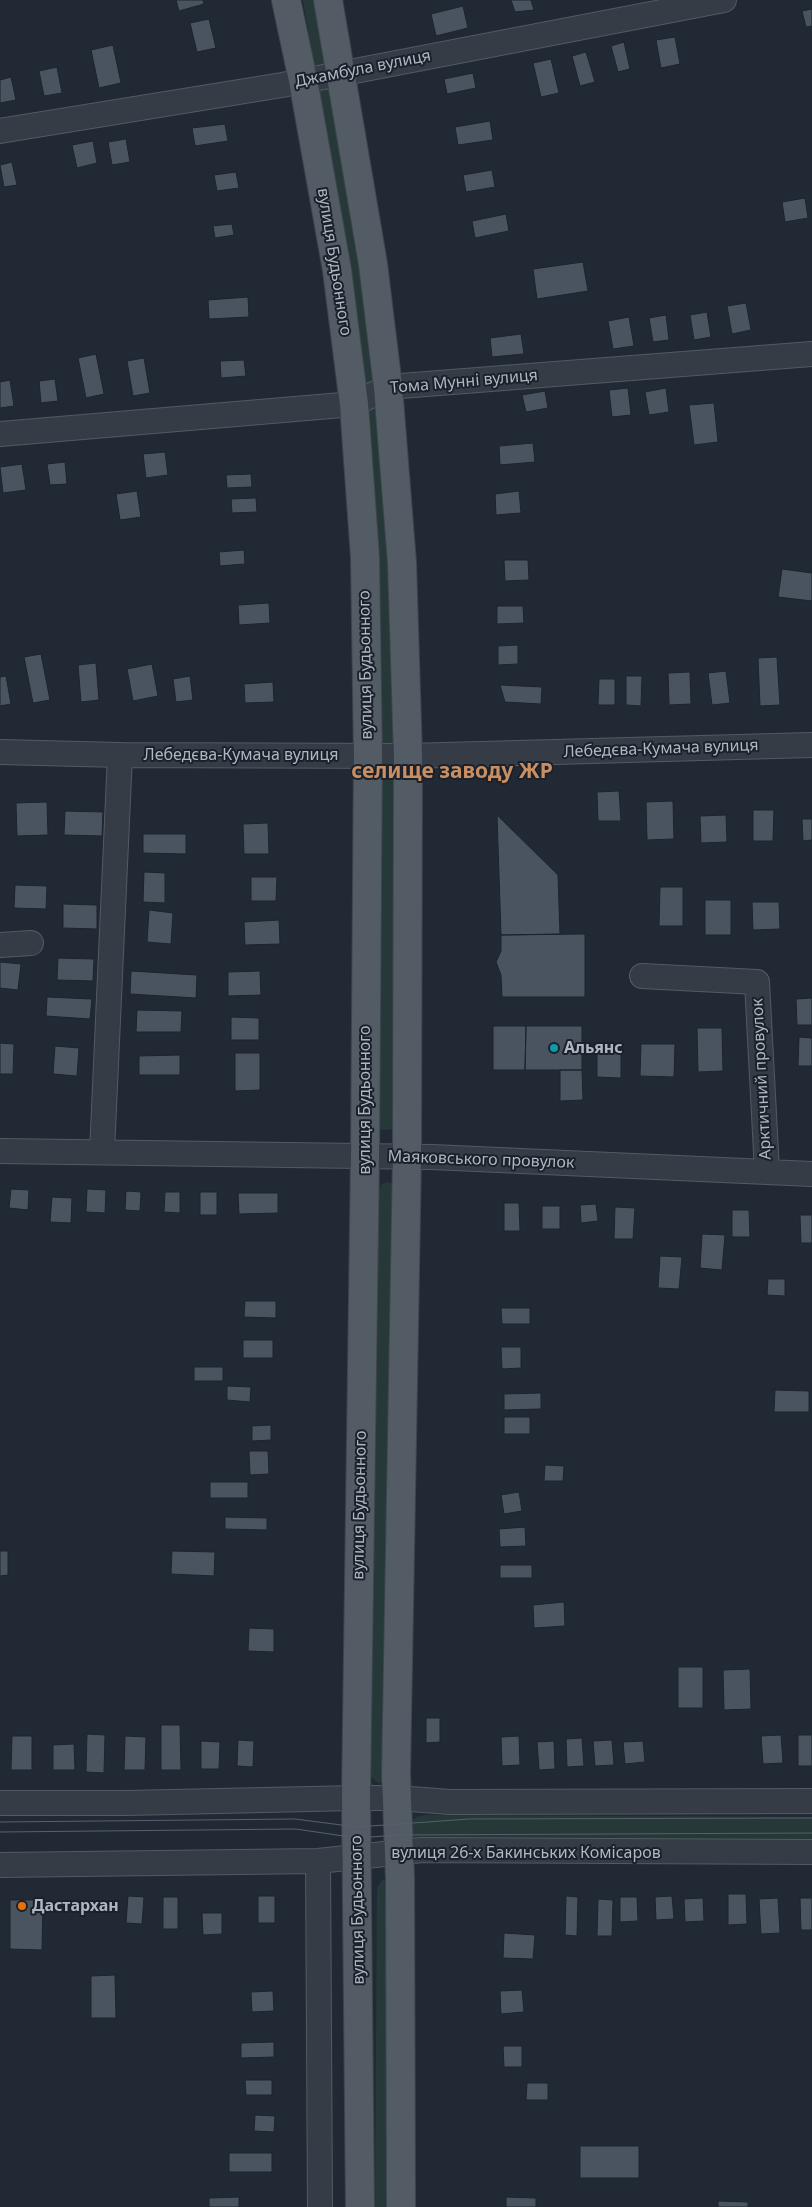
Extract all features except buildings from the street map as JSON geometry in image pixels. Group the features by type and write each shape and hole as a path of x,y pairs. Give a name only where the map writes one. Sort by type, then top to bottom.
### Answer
{"main road":[{"name":"вулиця Будьонного","path":"286,0 303,80 337,270 354,404 365,557 368,756 365,1156 356,1798 360,2207"},
{"path":"328,0 342,73 373,264 388,387 402,563 408,756 407,1157 397,1798 401,2207"}],"street":[{"name":"Джамбула вулиця","path":"0,131 342,73 724,0"},
{"name":"Тома Мунні вулиця","path":"0,434 354,404 388,387 812,354"},
{"name":"Лебедєва-Кумача вулиця","path":"0,752 120,755 408,756 812,745"},
{"path":"102,1152 120,755"},
{"path":"0,945 30,943"},
{"name":"Арктичний провулок","path":"642,976 757,982 767,1171"},
{"name":"Маяковського провулок","path":"0,1151 407,1157 812,1174"},
{"path":"0,1803 127,1803 356,1798 397,1798 450,1802 812,1801"},
{"name":"вулиця 26-х Бакинських Комісаров","path":"0,1865 318,1861 422,1850 812,1852"},
{"path":"318,1861 320,2207"}],"shaded area":[{"path":"303,0 319,0 331,69 315,71"},
{"path":"335,80 377,383 361,389 348,269 317,84"},
{"path":"379,400 391,542 394,745 381,743 364,409"},
{"path":"388,769 395,771 397,1124 393,1129 385,1130 379,1129 376,1118 380,778"},
{"path":"387,1182 394,1184 384,1780 379,1783 366,1773 379,1189 382,1184"},
{"path":"425,1815 812,1817 812,1844 419,1843 410,1838 409,1822"},
{"path":"382,1880 387,1880 393,2207 375,2207 377,1891"}],"tram line":[{"path":"0,1822 295,1819 357,1827 469,1819 812,1818"},
{"path":"0,1832 296,1829 357,1838 398,1835 812,1833"}],"place":[{"name":"Альянс","path":"554,1048"},
{"name":"Дастархан","path":"22,1906"}],"district":[{"name":"селище заводу ЖР","path":"452,772"}]}
